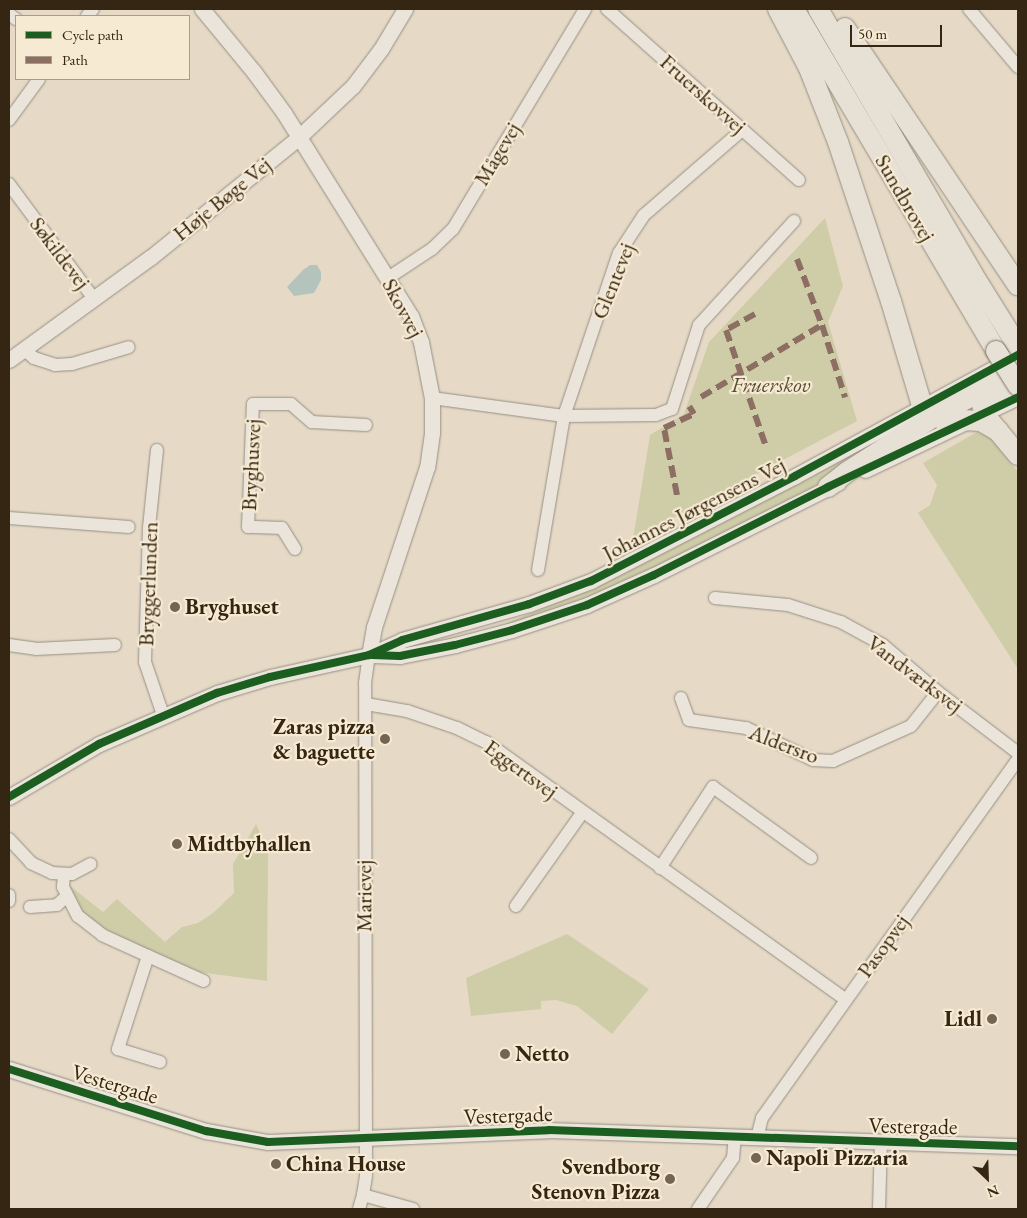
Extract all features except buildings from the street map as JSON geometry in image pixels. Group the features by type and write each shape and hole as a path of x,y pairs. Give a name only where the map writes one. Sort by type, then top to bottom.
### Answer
{"main road":[{"path":"778,9 808,68 838,142 888,292 918,394 930,411 949,420 976,417 998,431 1018,455"},
{"name":"Sundbrovej","path":"794,9 1018,386"},
{"name":"Sundbrovej","path":"818,9 1017,347"},
{"path":"832,9 1018,285"},
{"path":"828,488 930,411 1018,370"},
{"path":"976,417 984,401 1018,382"}],"street":[{"name":"Skovvej","path":"202,9 254,72 299,137 411,316 422,342 432,398 432,433 427,467 374,627 370,655"},
{"name":"Høje Bøge Vej","path":"9,360 94,299 205,215 299,137 353,86 391,34 405,9"},
{"name":"Mågevej","path":"388,278 432,249 453,229 585,9"},
{"name":"Fruerskovvej","path":"607,9 799,180"},
{"path":"969,9 1018,67"},
{"path":"9,120 38,80"},
{"name":"Glentevej","path":"538,570 564,416 619,253 644,215 742,130"},
{"name":"Søkildevej","path":"9,184 94,299"},
{"path":"432,398 564,416 656,415 672,409 699,325 794,221"},
{"path":"25,350 34,358 55,365 72,364 129,347"},
{"name":"Johannes Jørgensens Vej","path":"9,797 83,753 162,715 217,693 270,677 370,655 402,640 529,604 591,581 787,481 930,411 1017,347"},
{"name":"Johannes Jørgensens Vej","path":"370,655 400,656 455,645 512,630 579,608 654,575 828,488 1018,397"},
{"name":"Bryghusvej","path":"295,548 282,528 248,527 253,404 291,404 312,422 366,425"},
{"name":"Bryggerlunden","path":"157,450 148,527 146,662 162,715"},
{"path":"9,518 128,527"},
{"name":"Vandværksvej","path":"715,598 788,605 841,622 883,645 938,692 1018,753"},
{"path":"9,645 36,649 114,645"},
{"name":"Marievej","path":"359,1209 366,1175 364,1138 365,683 370,655"},
{"name":"Aldersro","path":"681,698 690,720 746,728 813,760 833,761 911,726 938,692"},
{"name":"Eggertsvej","path":"366,704 407,711 457,728 486,742 582,813 845,999"},
{"name":"Pasopvej","path":"757,1138 762,1118 845,999 1018,759"},
{"path":"660,868 713,787 811,858"},
{"path":"516,906 582,813"},
{"path":"9,839 37,866 52,873 64,875 78,873 91,864"},
{"path":"64,875 63,887 78,916 102,935 204,982"},
{"path":"9,895 9,901"},
{"path":"30,907 57,904 67,896"},
{"path":"148,956 118,1049 160,1062"},
{"name":"Vestergade","path":"9,1069 206,1131 235,1138 286,1142 532,1130 734,1136 881,1143 1018,1146"},
{"path":"698,1209 733,1158 734,1136"},
{"path":"879,1209 881,1143"},
{"path":"363,1195 413,1209"}],"green space":[{"name":"Fruerskov","path":"825,218 843,286 828,322 857,421 633,539 650,435 684,414 709,342"},
{"path":"918,419 825,481 660,565 599,593 507,625 507,623 595,587 656,557"},
{"path":"977,432 990,437 1018,472 1018,669 918,513 930,505 937,485 923,463"},
{"path":"256,824 268,851 267,981 197,972 109,934 90,922 71,894 70,886 103,912 117,899 165,942 182,927 198,923 213,913 234,893 233,864"},
{"path":"567,934 649,989 612,1034 577,1006 556,1000 541,1001 541,1009 471,1016 466,978"}],"shaded area":[{"path":"310,265 317,265 321,272 321,280 314,293 294,296 287,287"}],"marked path":[{"path":"797,259 822,325 845,397"},
{"path":"755,314 726,330 766,447"},
{"path":"701,397 822,325"},
{"path":"677,495 664,428 694,414 689,406"}],"cycle path":[{"path":"9,797 99,744 217,693 270,677 369,655 402,640 529,604 591,581 795,476 1018,355"},
{"path":"372,655 400,656 455,645 512,630 587,605 654,575 828,487 1018,397"},
{"path":"9,1069 206,1131 268,1142 549,1130 1018,1146"}],"place":[{"name":"Bryghuset","path":"175,607"},
{"name":"Zaras pizza & baguette","path":"385,739"},
{"name":"Midtbyhallen","path":"177,844"},
{"name":"Lidl","path":"992,1019"},
{"name":"Netto","path":"505,1054"},
{"name":"Napoli Pizzaria","path":"756,1158"},
{"name":"China House","path":"276,1164"},
{"name":"Svendborg Stenovn Pizza","path":"670,1179"}]}
